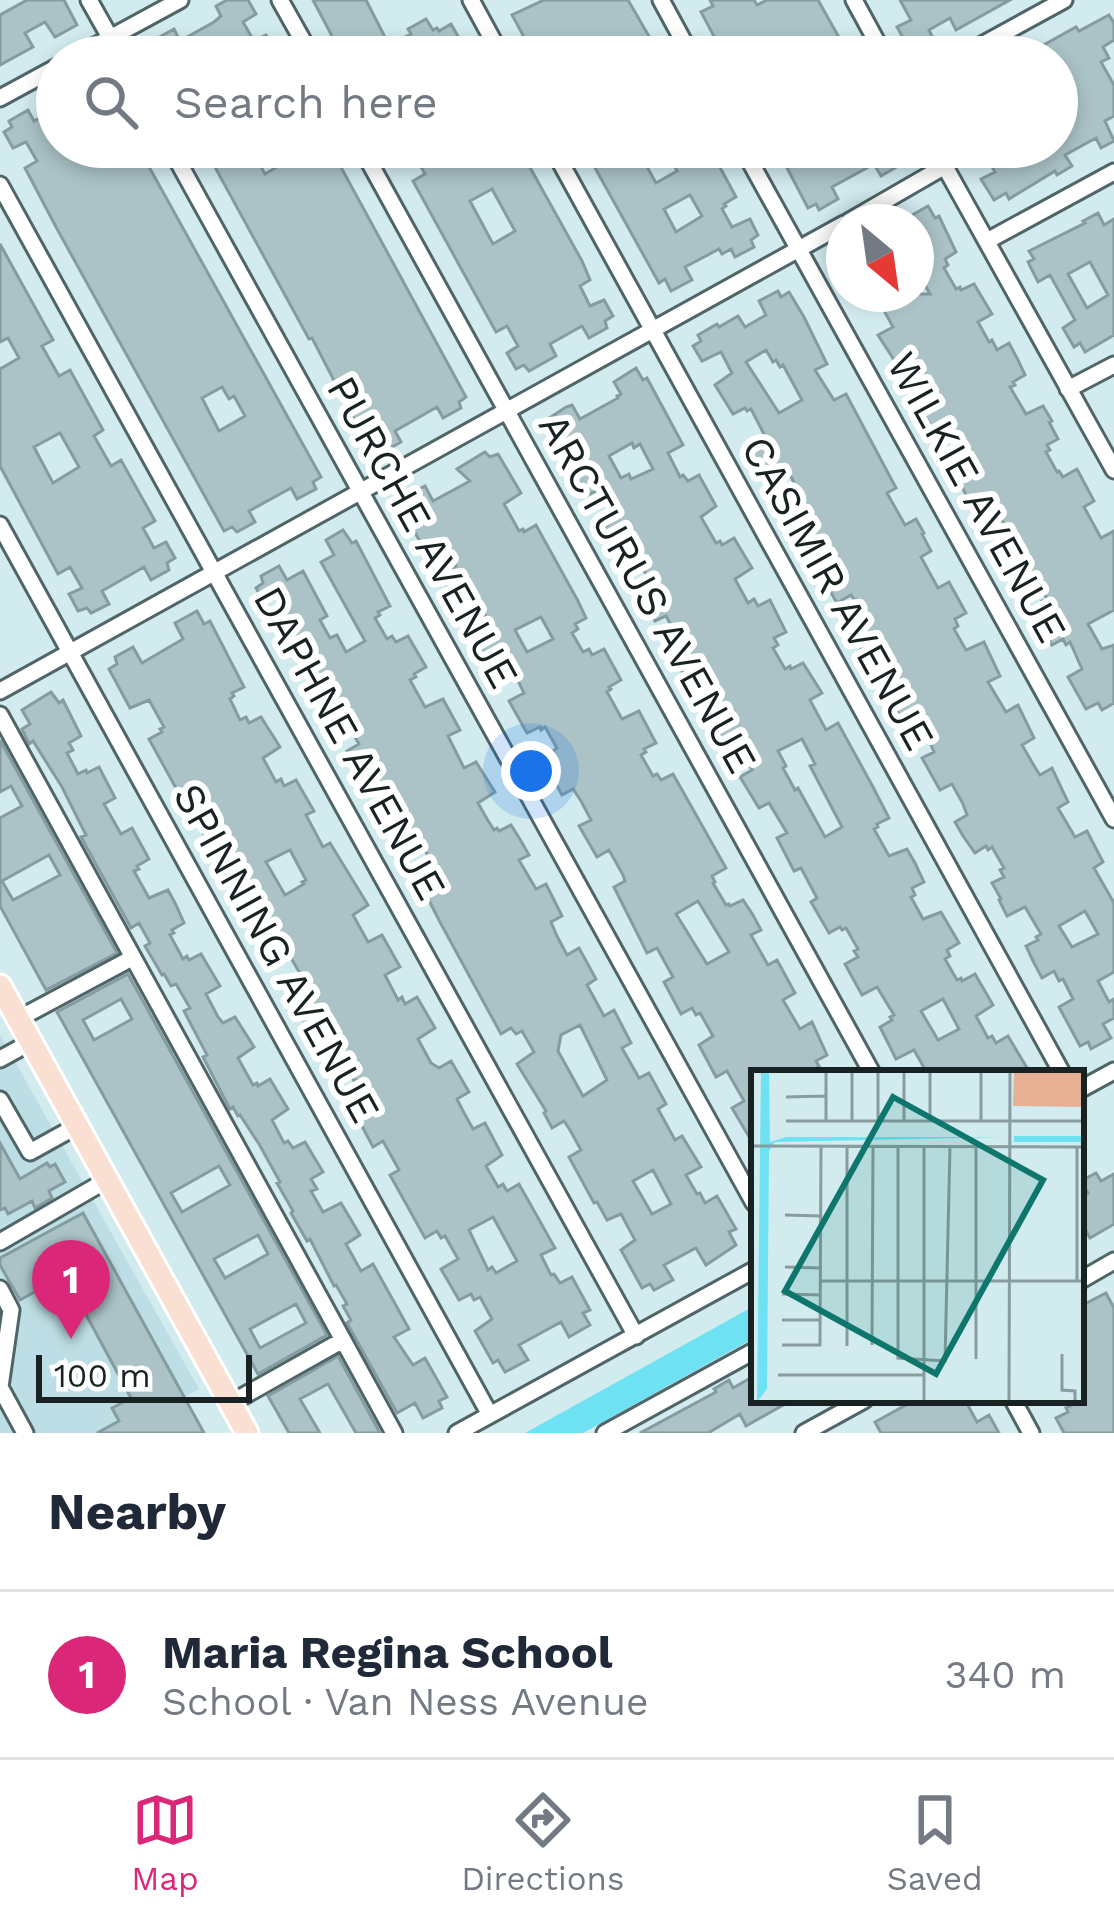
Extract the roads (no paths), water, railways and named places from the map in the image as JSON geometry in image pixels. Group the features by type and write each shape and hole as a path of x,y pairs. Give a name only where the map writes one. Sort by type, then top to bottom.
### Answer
{"main road":[{"path":"0,986 236,1423"}],"street":[{"path":"89,0 109,36"},
{"path":"114,36 180,0"},
{"path":"280,0 300,36"},
{"path":"471,0 491,36"},
{"path":"661,0 681,36"},
{"path":"854,0 874,36"},
{"path":"998,36 1064,0"},
{"path":"0,98 36,78"},
{"name":"PURCHE AVENUE","path":"182,168 751,1198"},
{"name":"ARCTURUS AVENUE","path":"373,168 870,1070"},
{"name":"CASIMIR AVENUE","path":"562,168 1060,1070"},
{"name":"WILKIE AVENUE","path":"754,168 1114,820"},
{"path":"879,204 942,168"},
{"path":"946,168 1114,470"},
{"path":"987,241 1114,172"},
{"name":"DAPHNE AVENUE","path":"0,185 636,1336"},
{"path":"0,691 826,234"},
{"path":"1069,389 1114,365"},
{"name":"SPINNING AVENUE","path":"0,525 490,1415"},
{"path":"0,715 394,1433"},
{"path":"18,1019 133,958"},
{"path":"0,1060 31,1042"},
{"path":"1084,1088 1114,1071"},
{"path":"0,1100 30,1152 77,1126"},
{"path":"0,1241 107,1180"},
{"path":"1084,1278 1114,1262"},
{"path":"457,1433 751,1272"},
{"path":"0,1289 11,1310 0,1387 25,1433"},
{"path":"236,1423 343,1340"},
{"path":"605,1433 751,1353"},
{"path":"804,1433 859,1403"},
{"path":"1015,1403 1031,1433"},
{"path":"833,1417 842,1433"}],"water":[{"path":"751,1308 751,1340 583,1433 525,1433"}],"place":[{"name":"Maria Regina School","path":"71,1339"}]}
